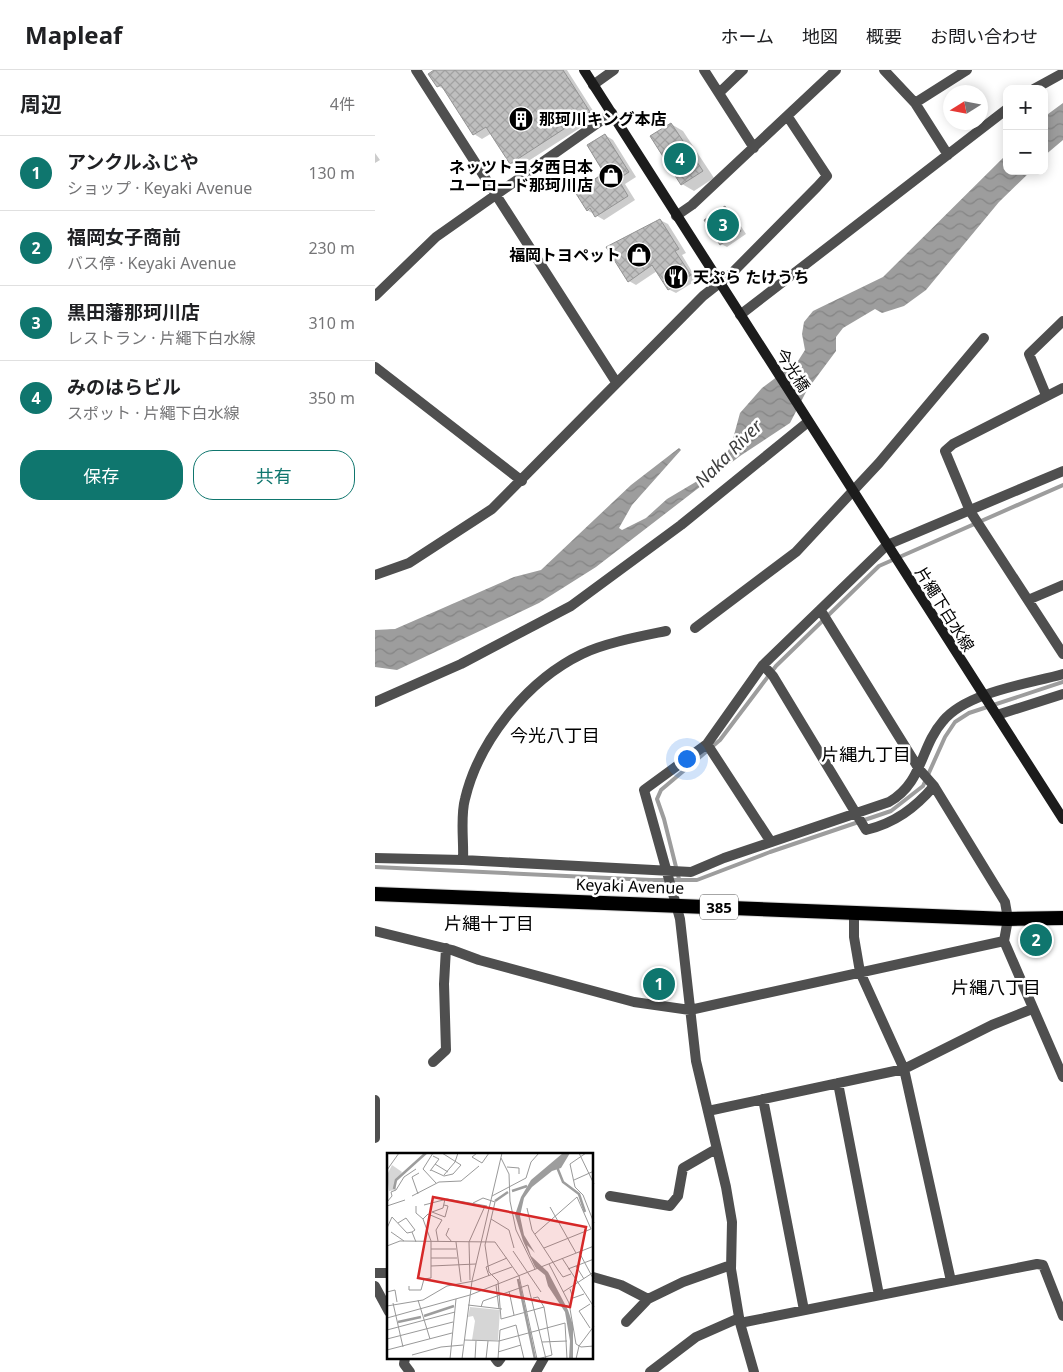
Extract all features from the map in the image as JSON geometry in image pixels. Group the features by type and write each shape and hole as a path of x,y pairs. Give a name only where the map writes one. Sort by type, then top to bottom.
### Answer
{"highway":[{"name":"Keyaki Avenue","path":"375,894 855,912 1008,920 1063,918"}],"main road":[{"path":"584,70 740,315"},
{"name":"今光橋","path":"740,315 805,418"},
{"name":"片繩下白水線","path":"805,418 1063,819"}],"street":[{"path":"416,70 616,382"},
{"path":"593,85 614,70"},
{"path":"704,70 754,148"},
{"path":"719,93 743,70"},
{"path":"676,216 693,205 836,70"},
{"path":"884,70 915,103 948,155"},
{"path":"915,103 967,70"},
{"path":"1041,85 1063,73"},
{"path":"740,315 1003,112"},
{"path":"375,296 428,244 496,194 612,114"},
{"path":"375,576 409,563 492,509 522,481 616,382 703,296 719,284 779,228 827,176 787,116"},
{"path":"1046,396 1029,354 1063,321"},
{"path":"695,628 796,552 943,389 984,338"},
{"path":"375,367 522,481"},
{"path":"1063,388 947,448 945,455 970,511 1063,654"},
{"path":"375,702 461,664 571,606 711,502 805,418"},
{"path":"754,1372 740,1320 731,1265 732,1222 727,1187 716,1149 696,1061 677,905 644,790 707,744 763,666 887,545 1063,471"},
{"path":"1028,600 1063,585"},
{"path":"821,611 919,769 934,786 1005,902 1008,920 1004,940 1032,1009 1063,1077"},
{"path":"463,860 466,794 482,756 496,732 524,695 540,679 582,654 667,630"},
{"path":"763,666 773,676 866,830 878,828 908,812 934,786"},
{"path":"375,858 463,860 691,872 900,796 919,769 942,722 951,712 983,696 1063,674"},
{"path":"997,715 1063,694"},
{"path":"707,744 771,842"},
{"path":"855,912 854,937 860,972 904,1069 951,1281"},
{"path":"375,931 447,948 479,960 634,1002 690,1010 1004,940"},
{"path":"433,1062 447,1050 444,984 447,948"},
{"path":"708,1111 904,1069 992,1025 1032,1009"},
{"path":"838,1083 879,1295"},
{"path":"763,1099 804,1310"},
{"path":"375,1100 375,1138"},
{"path":"609,1196 670,1206 678,1196 683,1168 716,1149"},
{"path":"626,1322 648,1299 683,1282 731,1265"},
{"path":"650,1372 696,1337 740,1320 804,1310 1043,1265 1063,1316"},
{"path":"594,1277 621,1285 648,1299"},
{"path":"375,1286 387,1308"},
{"path":"405,1360 404,1364 410,1372"},
{"path":"536,1372 543,1360"}],"water":[{"path":"1063,103 1063,140 1048,153 1048,130 1048,114"},
{"name":"Naka River","path":"1003,158 1003,175 1027,175 999,202 926,290 904,306 882,313 875,309 843,328 836,337 836,351 807,390 790,423 740,456 596,567 539,603 397,670 375,667 375,630 395,629 514,577 541,570 631,485 679,448 681,450 632,505 619,528 622,530 646,518 667,499 704,477 720,463 731,446 740,413 762,388 798,361 805,350 802,334 804,322 813,311 883,277"}],"building":[{"name":"那珂川キング本店","path":"434,70 563,70 590,112 510,164 486,127 473,135 441,85 437,87 428,74"},
{"path":"671,123 703,171 681,185 650,136"},
{"name":"ネッツトヨタ西日本 ユーロード那珂川店","path":"605,134 629,172 618,179 628,196 595,217 590,208 587,211 575,192 604,173 587,145"},
{"path":"725,206 741,231 720,245 704,220"},
{"name":"福岡トヨペット","path":"660,219 679,249 675,251 691,275 668,290 652,265 628,282 606,247"}],"waterway":[{"path":"679,879 657,799 661,790 720,740 776,666 879,566 1063,485"},
{"path":"375,867 651,880 697,880 770,852 891,811 923,786 945,737 955,722 969,713 1063,682"}],"place":[{"name":"那珂川キング本店","path":"521,119"},
{"name":"みのはらビル","path":"680,159"},
{"name":"ネッツトヨタ西日本 ユーロード那珂川店","path":"611,176"},
{"name":"黒田藩那珂川店","path":"723,225"},
{"name":"福岡トヨペット","path":"639,255"},
{"name":"天ぷら たけうち","path":"676,277"},
{"name":"福岡女子商前","path":"1036,940"},
{"name":"アンクルふじや","path":"659,984"}],"district":[{"name":"今光八丁目","path":"555,735"},
{"name":"片縄九丁目","path":"866,754"},
{"name":"片縄十丁目","path":"489,923"},
{"name":"片縄八丁目","path":"996,987"}]}
